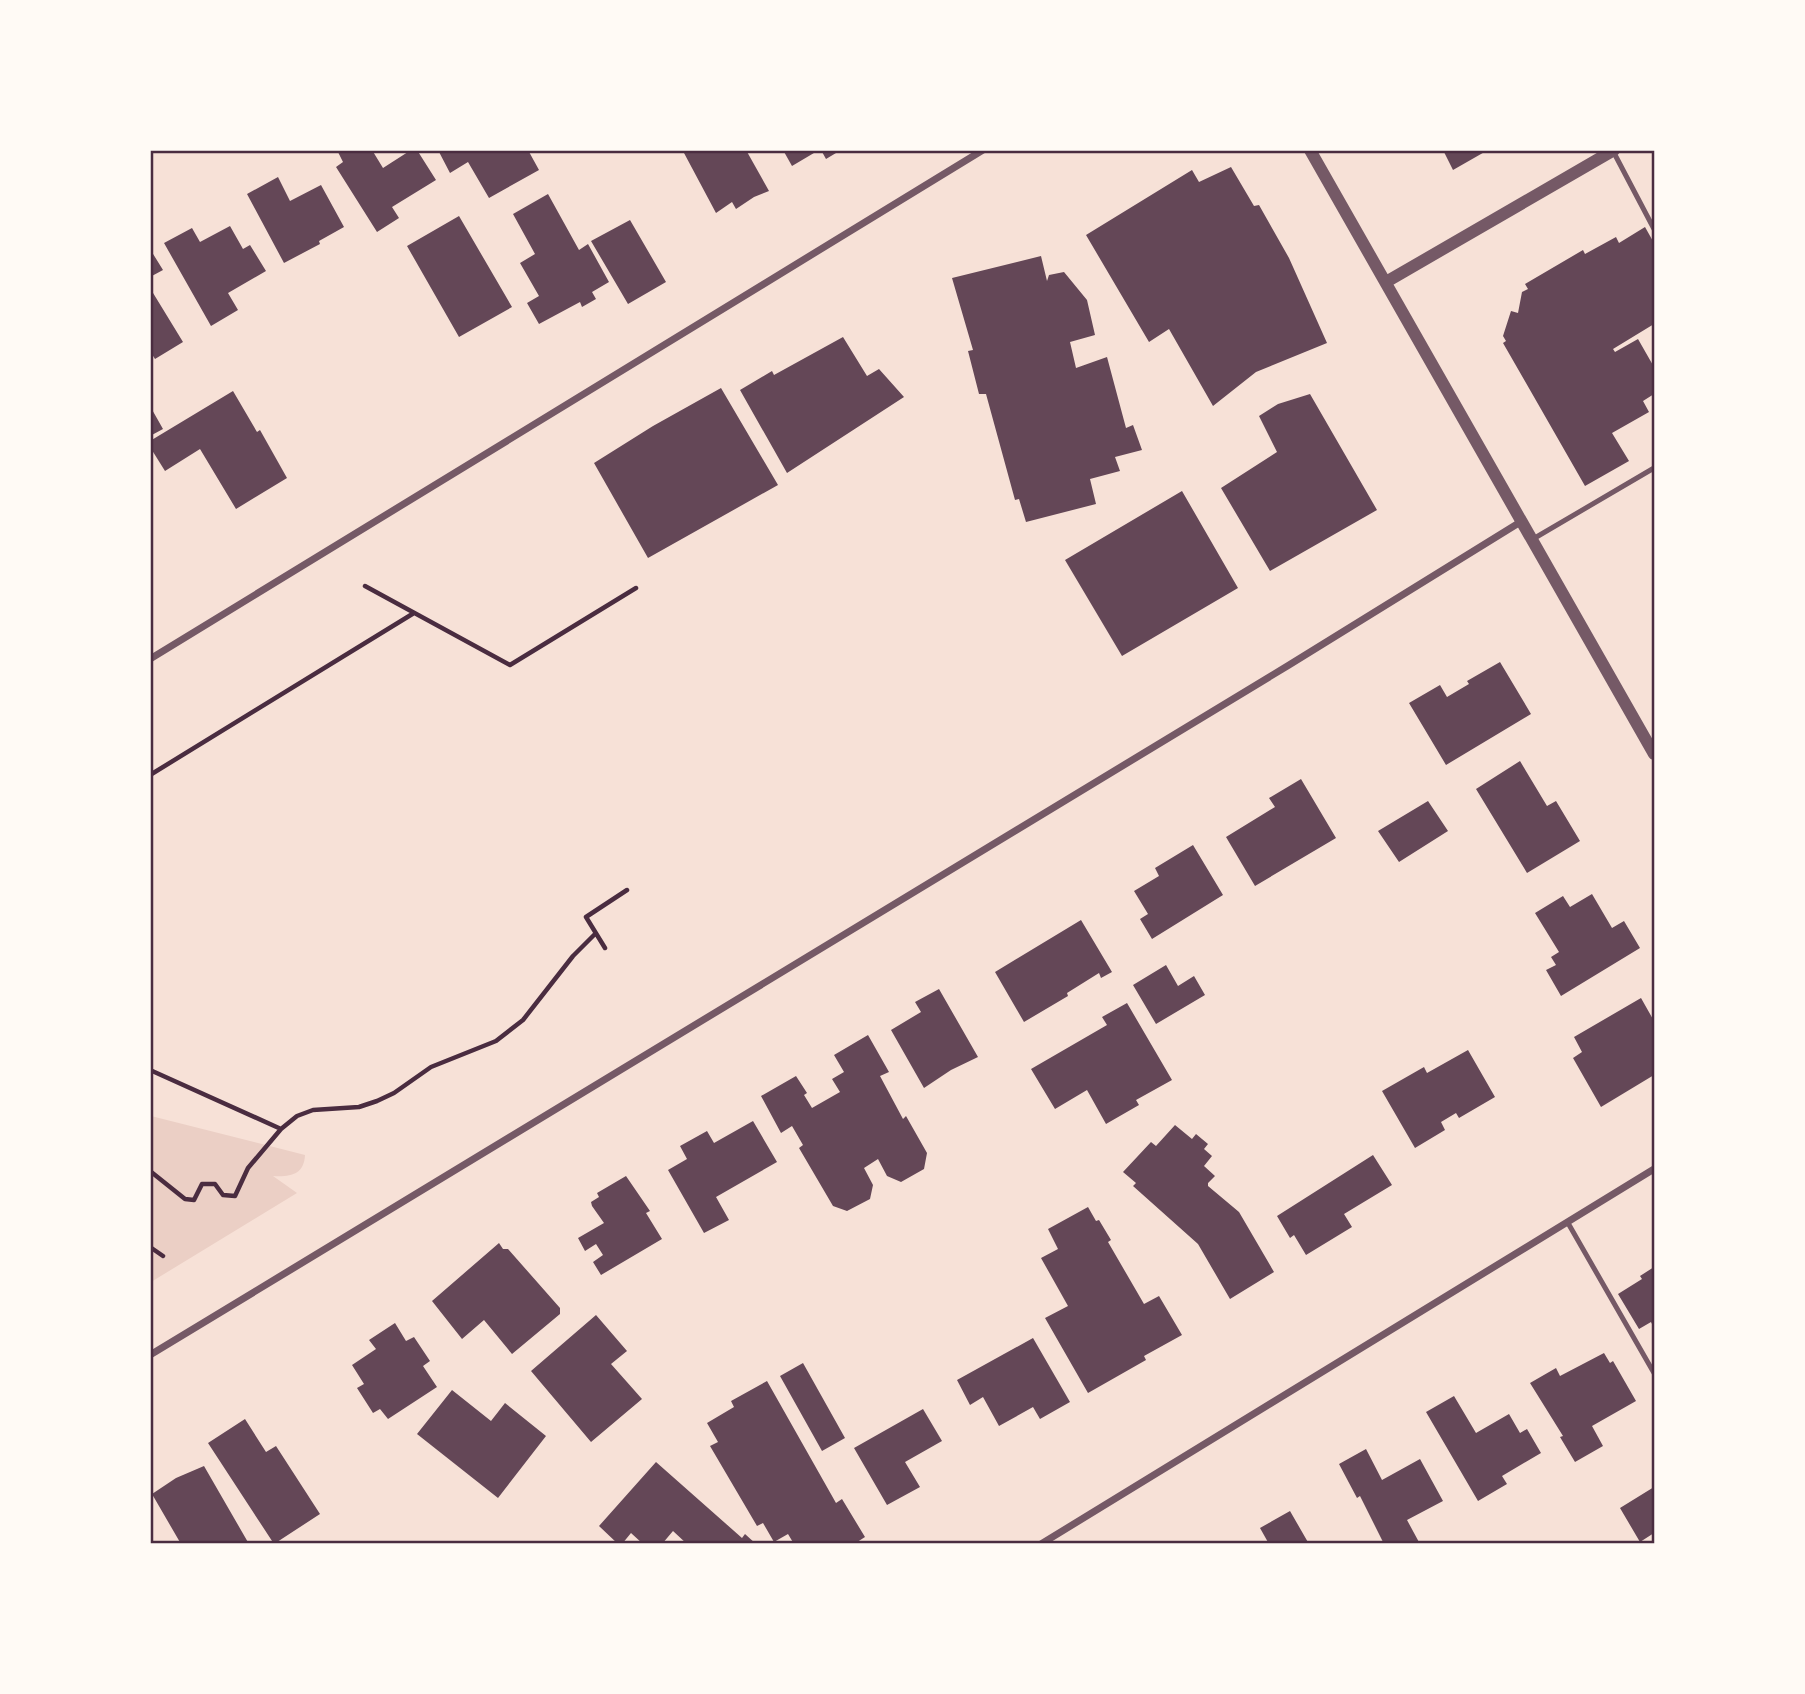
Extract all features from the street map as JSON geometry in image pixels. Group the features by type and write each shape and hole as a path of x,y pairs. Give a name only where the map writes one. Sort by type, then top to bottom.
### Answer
{"street":[{"path":"150,659 983,150"},
{"path":"1310,150 1654,754"},
{"path":"1386,282 1614,151"},
{"path":"150,1354 1289,665 1521,521"},
{"path":"1041,1544 1654,1169"}],"lane":[{"path":"1614,151 1654,229"},
{"path":"1532,540 1654,468"},
{"path":"1568,1223 1654,1373"}],"path":[{"path":"365,586 510,665 636,589"},
{"path":"150,775 415,613"},
{"path":"605,947 586,917 627,890"},
{"path":"150,1171 185,1199 194,1200 202,1184 215,1184 223,1195 235,1196 248,1168 281,1129 297,1116 313,1110 359,1107 377,1101 394,1093 431,1067 496,1041 523,1020 573,956 595,934"},
{"path":"150,1070 281,1129"},
{"path":"150,1247 163,1256"}],"shaded area":[{"path":"151,1116 305,1155 299,1171 285,1176 273,1176 297,1193 151,1282"}],"building":[{"path":"337,150 372,150 383,168 411,150 417,150 436,180 392,207 399,218 377,232 336,167 343,162"},
{"path":"438,150 528,150 539,170 489,198 468,162 450,173"},
{"path":"688,150 746,150 769,191 736,209 732,202 716,213 684,153"},
{"path":"783,150 819,150 792,166"},
{"path":"821,150 841,150 826,159"},
{"path":"1443,150 1488,150 1453,170"},
{"path":"1231,167 1254,206 1259,205 1289,258 1327,343 1256,372 1213,406 1169,329 1149,342 1086,235 1192,170 1199,182"},
{"path":"278,177 290,201 321,185 344,227 319,241 320,244 284,263 247,194"},
{"path":"548,194 579,250 588,244 609,282 592,292 596,299 582,307 580,302 539,324 527,303 539,296 520,263 535,254 513,214"},
{"path":"459,216 512,307 459,337 407,246"},
{"path":"630,220 666,282 628,304 591,241"},
{"path":"230,226 243,249 250,245 266,271 228,293 238,310 211,326 164,243 192,228 200,242"},
{"path":"1645,227 1654,243 1654,324 1613,349 1615,352 1638,339 1654,367 1654,394 1643,401 1649,412 1612,433 1629,461 1585,486 1503,343 1506,341 1503,336 1511,311 1518,313 1522,292 1528,289 1525,284 1583,250 1585,254 1616,237 1619,243"},
{"path":"150,249 163,270 150,277"},
{"path":"1041,256 1047,281 1049,275 1064,272 1087,300 1095,335 1070,342 1076,368 1107,357 1126,428 1133,425 1142,450 1115,457 1120,471 1090,479 1096,504 1026,522 1019,499 1015,500 986,394 979,394 968,351 973,350 952,278"},
{"path":"150,288 183,342 155,359 150,351"},
{"path":"843,337 867,376 879,369 904,397 787,473 740,390 772,371 774,375"},
{"path":"721,388 778,485 648,558 594,463"},
{"path":"233,391 257,432 260,430 287,478 236,509 200,449 165,471 150,447 150,441"},
{"path":"1310,394 1377,510 1270,571 1221,488 1277,452 1259,416 1278,404"},
{"path":"150,406 163,429 150,436"},
{"path":"1182,491 1238,588 1122,656 1065,560"},
{"path":"1500,662 1531,714 1446,765 1409,703 1440,685 1447,697 1469,684 1467,681"},
{"path":"1520,761 1547,806 1556,801 1580,841 1527,873 1476,789"},
{"path":"1301,779 1336,838 1255,886 1226,837 1275,807 1269,798"},
{"path":"1428,801 1448,831 1399,862 1378,831"},
{"path":"1193,845 1223,895 1152,939 1140,919 1148,914 1134,891 1159,876 1155,868"},
{"path":"1592,894 1612,928 1624,921 1640,948 1561,996 1546,970 1556,965 1551,957 1559,952 1535,913 1563,896 1570,907"},
{"path":"1081,920 1112,972 1101,978 1099,973 1067,993 1068,996 1024,1022 995,972"},
{"path":"1166,965 1178,986 1194,976 1205,995 1156,1024 1133,985"},
{"path":"939,989 978,1057 951,1070 924,1088 891,1030 921,1012 915,1002"},
{"path":"1641,998 1654,1021 1654,1075 1601,1107 1573,1058 1582,1052 1574,1037"},
{"path":"1127,1003 1172,1080 1136,1100 1139,1105 1106,1124 1087,1090 1055,1109 1031,1069 1107,1025 1102,1017"},
{"path":"868,1035 889,1072 880,1076 903,1119 906,1116 927,1153 924,1169 901,1182 887,1176 878,1159 864,1168 873,1185 870,1199 847,1211 833,1206 799,1148 803,1145 792,1126 781,1133 761,1096 796,1076 807,1093 804,1095 812,1108 840,1092 832,1079 844,1072 834,1055"},
{"path":"1468,1050 1495,1097 1459,1118 1456,1113 1441,1122 1445,1130 1415,1148 1382,1091 1424,1067 1427,1073"},
{"path":"753,1121 777,1162 716,1197 729,1220 704,1233 668,1170 687,1159 680,1146 707,1131 714,1143"},
{"path":"1175,1125 1192,1139 1196,1134 1208,1144 1204,1149 1212,1156 1204,1166 1215,1176 1208,1186 1239,1212 1274,1272 1230,1299 1198,1244 1133,1186 1136,1183 1123,1172 1151,1142 1156,1146"},
{"path":"1373,1155 1392,1185 1344,1214 1352,1227 1306,1255 1294,1235 1290,1238 1277,1216"},
{"path":"626,1176 650,1211 646,1213 662,1239 601,1275 593,1262 603,1255 596,1244 585,1251 578,1238 604,1223 591,1202 599,1197 597,1193"},
{"path":"1088,1207 1111,1240 1108,1242 1144,1304 1159,1296 1182,1335 1144,1356 1146,1360 1088,1393 1045,1318 1068,1306 1041,1258 1058,1249 1048,1229"},
{"path":"499,1243 503,1249 508,1249 560,1308 560,1314 512,1354 484,1320 462,1339 432,1301"},
{"path":"1654,1267 1654,1328 1651,1322 1639,1329 1618,1294 1642,1279 1640,1276"},
{"path":"596,1315 627,1351 611,1364 642,1399 591,1442 531,1371"},
{"path":"395,1323 406,1341 414,1337 430,1361 423,1366 437,1387 388,1419 380,1409 373,1413 357,1388 364,1384 352,1365 376,1349 369,1340"},
{"path":"1033,1338 1070,1402 1040,1419 1033,1407 999,1426 983,1397 970,1405 957,1380"},
{"path":"1604,1353 1610,1363 1613,1361 1636,1401 1592,1426 1603,1446 1575,1462 1560,1437 1563,1436 1530,1383 1556,1368 1560,1376"},
{"path":"803,1363 845,1438 822,1451 780,1376"},
{"path":"767,1381 836,1503 842,1499 865,1537 854,1544 794,1544 788,1534 774,1542 763,1523 757,1526 710,1446 718,1442 707,1423 734,1407 731,1401"},
{"path":"452,1390 491,1421 505,1403 546,1436 498,1498 417,1434"},
{"path":"1454,1396 1476,1433 1509,1414 1520,1433 1527,1429 1541,1453 1502,1476 1507,1484 1478,1501 1426,1412"},
{"path":"923,1409 942,1441 905,1462 920,1487 887,1505 854,1448"},
{"path":"245,1419 266,1452 276,1446 320,1514 274,1544 208,1443"},
{"path":"1366,1449 1382,1480 1420,1459 1443,1501 1407,1520 1420,1544 1384,1544 1360,1496 1357,1498 1339,1464"},
{"path":"656,1462 742,1538 745,1534 756,1544 687,1544 673,1531 662,1544 643,1544 631,1533 622,1544 618,1544 599,1526"},
{"path":"204,1466 249,1544 181,1544 152,1494 176,1478"},
{"path":"1654,1487 1654,1533 1640,1542 1620,1508"},
{"path":"1290,1511 1309,1544 1269,1544 1260,1528"}]}
